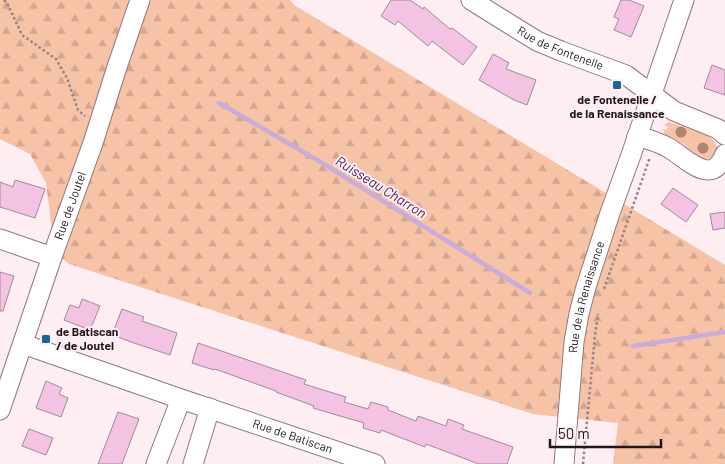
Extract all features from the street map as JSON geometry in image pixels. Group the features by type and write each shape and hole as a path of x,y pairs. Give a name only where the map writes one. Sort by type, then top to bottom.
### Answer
{"street":[{"name":"Rue de Joutel","path":"0,410 52,256 93,143 140,0"},
{"name":"Rue de Fontenelle","path":"471,0 491,6 537,41 626,75 652,94"},
{"name":"Rue de la Renaissance","path":"564,464 570,380 579,314 596,254 684,0"},
{"path":"652,94 674,111 718,129 725,135"},
{"path":"638,136 667,147 693,165 706,170 715,168 725,154"},
{"path":"0,239 52,256"},
{"name":"Rue de Batiscan","path":"23,344 375,464"},
{"path":"156,464 181,399"},
{"path":"193,464 210,408"}],"path":[{"path":"4,0 22,34 56,58 67,78 78,110 85,116 85,136 93,143"},
{"name":"Rue de la Renaissance","path":"603,293 648,162"},
{"name":"Rue de la Renaissance","path":"583,464 598,313"}],"green space":[{"path":"0,0 290,0 294,5 725,265 725,464 613,464 618,423 533,414 69,264 55,253 46,183 30,154 0,139"},
{"path":"669,122 705,134 711,138 716,143 717,148 712,157 705,160 683,144 665,135 663,129 666,130 668,127 664,125"}],"building":[{"path":"391,0 410,0 423,9 424,7 450,29 452,28 477,47 463,65 432,41 428,46 398,21 395,25 381,16"},
{"path":"621,0 629,0 644,6 631,37 614,30 619,19 614,17"},
{"path":"493,54 509,63 506,69 536,80 527,105 514,100 479,80"},
{"path":"712,65 725,70 725,95 704,88"},
{"path":"15,180 45,189 35,218 0,207 0,182 13,187"},
{"path":"673,188 698,205 686,222 661,204"},
{"path":"725,212 725,228 713,230 710,214"},
{"path":"0,272 14,276 3,311 0,311"},
{"path":"82,299 100,306 90,330 64,320 70,305 79,308"},
{"path":"122,309 144,317 142,321 177,333 170,355 112,335"},
{"path":"198,343 306,380 304,384 346,397 344,402 368,409 371,402 388,407 388,410 416,421 418,416 446,426 448,419 464,425 462,429 513,447 507,464 479,464 426,444 425,447 381,430 380,433 363,428 364,423 313,408 314,406 276,391 215,369 192,363"},
{"path":"46,381 62,388 59,394 68,398 61,417 36,408"},
{"path":"118,412 139,419 122,464 98,464"},
{"path":"29,429 53,438 46,455 22,446"}],"waterway":[{"name":"Ruisseau Charron","path":"219,103 319,161 530,293"},
{"name":"Ruisseau Charron","path":"633,346 725,332"}],"place":[{"name":"de Fontenelle / de la Renaissance","path":"617,85"},
{"name":"de Batiscan / de Joutel","path":"46,339"}]}
